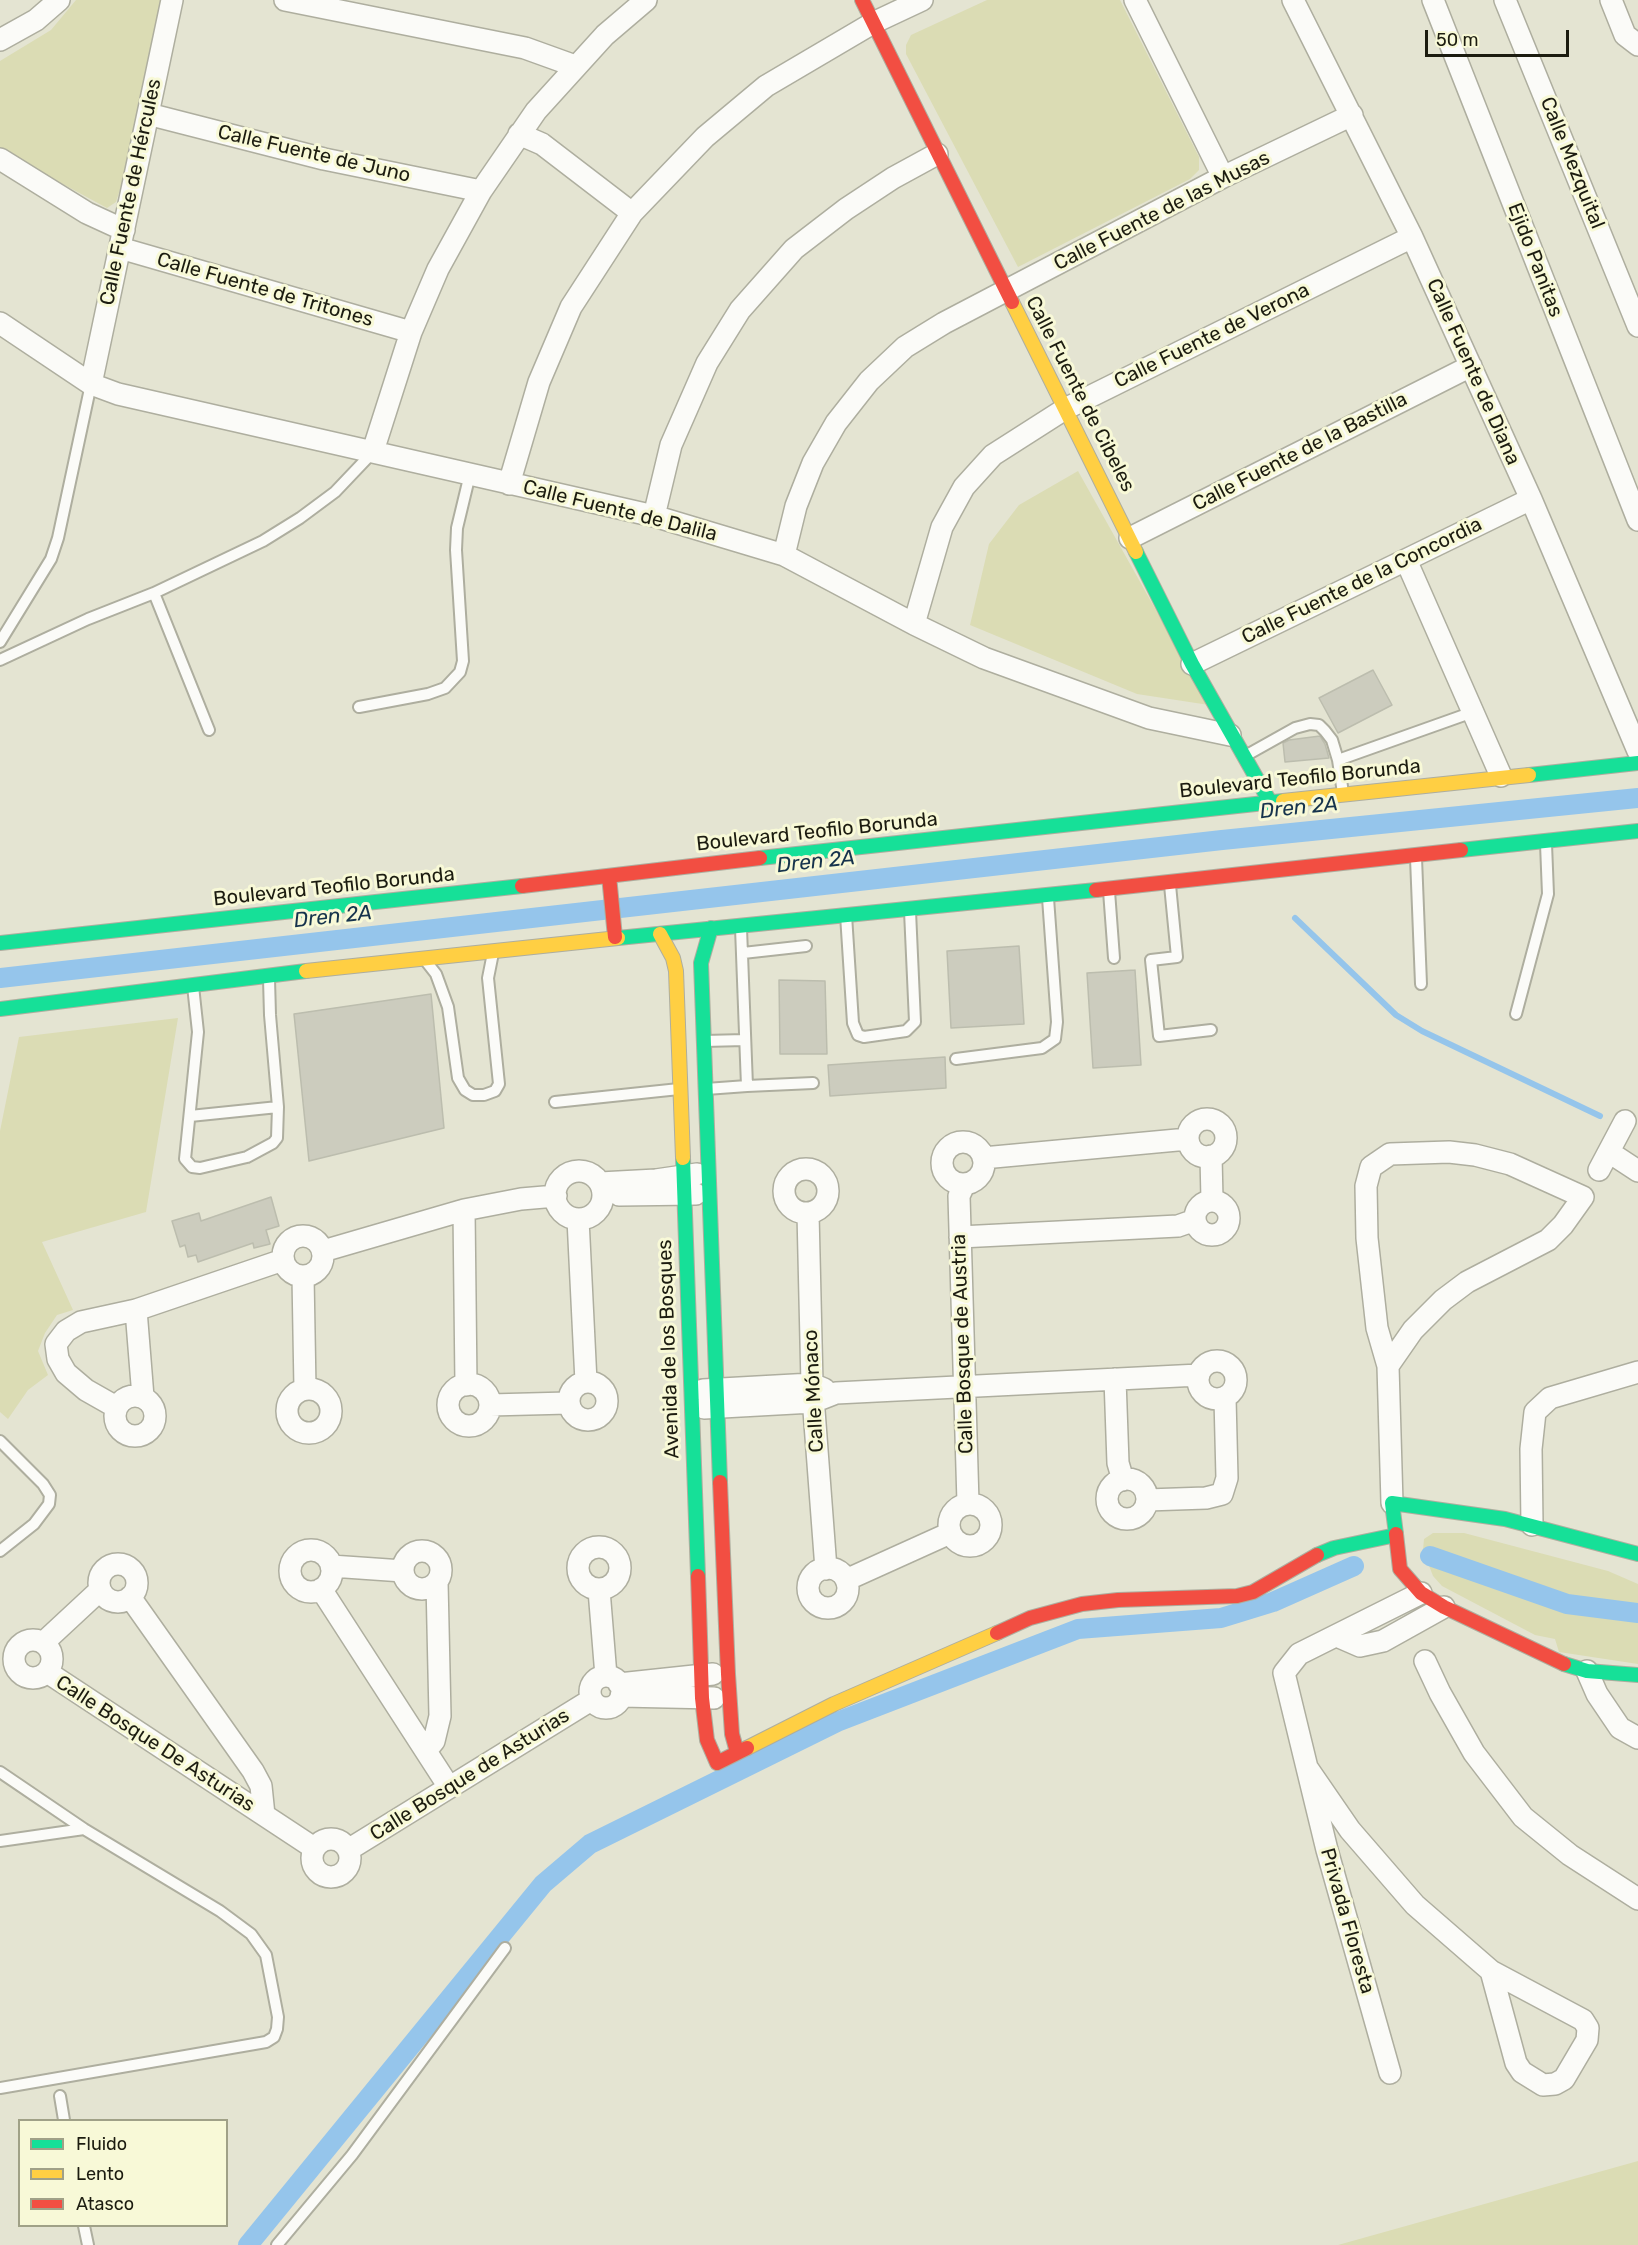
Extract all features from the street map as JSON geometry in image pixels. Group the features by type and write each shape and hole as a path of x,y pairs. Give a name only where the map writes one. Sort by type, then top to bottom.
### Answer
{"street":[{"path":"0,40 36,20 59,0"},
{"name":"Calle Fuente de Hércules","path":"91,384 172,0"},
{"path":"285,0 525,48 575,66"},
{"path":"373,451 411,332 438,269 481,191 519,134 575,66 646,0"},
{"name":"Calle Fuente de Cibeles","path":"862,0 1192,664 1230,735 1270,802"},
{"path":"509,483 539,382 571,307 632,213 705,137 765,86 873,23 922,0"},
{"path":"1135,0 1223,177"},
{"name":"Calle Fuente de Diana","path":"1293,0 1412,237 1531,499 1638,751"},
{"name":"Ejido Panitas","path":"1433,0 1638,520"},
{"name":"Calle Mezquital","path":"1505,0 1638,326"},
{"path":"1611,0 1625,35 1638,45"},
{"name":"Calle Fuente de Juno","path":"148,114 324,159 481,191"},
{"name":"Calle Fuente de las Musas","path":"784,555 796,506 813,463 836,423 868,381 905,347 944,323 1223,177 1352,115"},
{"path":"519,134 542,144 632,213"},
{"path":"654,516 671,445 707,363 740,310 794,249 846,209 893,178 937,154"},
{"name":"Calle Fuente de Tritones","path":"0,159 87,213 122,239 411,332"},
{"name":"Calle Fuente de Verona","path":"914,624 942,527 964,487 993,455 1065,409 1412,237"},
{"name":"Calle Fuente de Dalila","path":"0,323 91,384 146,402 373,451 654,516 784,555 914,624 984,658 1071,692 1149,718 1230,735"},
{"name":"Calle Fuente de la Bastilla","path":"1130,538 1471,366"},
{"name":"Calle Fuente de la Concordia","path":"1192,664 1531,499"},
{"path":"1406,560 1501,776"},
{"name":"Boulevard Teofilo Borunda","path":"0,943 1343,793 1638,763"},
{"path":"0,1009 493,950 614,930 660,934 741,924 780,935 846,915 1638,831"},
{"path":"609,876 614,930"},
{"path":"711,928 701,963 703,1041 719,1398 728,1674 732,1734 737,1752 834,1704 1030,1618 1060,1609 1109,1601 1237,1596 1253,1592 1308,1559 1334,1548 1396,1535"},
{"name":"Avenida de los Bosques","path":"660,934 673,958 676,971 702,1698 707,1740 717,1763 737,1752"},
{"path":"1206,1119 1218,1122 1226,1138 1221,1149 1211,1156 1196,1153 1188,1139 1188,1133 1195,1123 1206,1119"},
{"path":"1625,1121 1604,1161 1638,1171"},
{"path":"983,1158 1188,1139"},
{"path":"969,1142 978,1148 984,1164 979,1177 964,1185 952,1182 943,1171 941,1164 945,1150 954,1143 969,1142"},
{"path":"1388,1366 1413,1330 1443,1300 1467,1282 1548,1240 1563,1225 1583,1197 1510,1164 1475,1155 1408,1152 1390,1154 1375,1162 1368,1174 1366,1186 1367,1238 1377,1328 1388,1366 1392,1503 1400,1569 1408,1581 1421,1593 1444,1607 1562,1663 1587,1671 1638,1675"},
{"path":"1211,1156 1212,1200"},
{"path":"573,1172 588,1173 602,1189 596,1212 578,1219 565,1214 556,1196 560,1181 573,1172"},
{"path":"602,1189 656,1180 682,1186"},
{"path":"602,1189 710,1183"},
{"name":"Calle Bosque de Austria","path":"964,1185 959,1196 968,1503"},
{"path":"323,1251 464,1210 521,1199 556,1196"},
{"path":"1212,1200 1227,1208 1229,1218 1225,1229 1210,1235 1200,1230 1195,1220 1197,1209 1212,1200"},
{"path":"464,1210 466,1384"},
{"name":"Calle Mónaco","path":"808,1213 812,1393 826,1569"},
{"path":"578,1219 586,1382"},
{"path":"960,1237 1178,1226 1195,1220"},
{"path":"298,1236 316,1240 323,1251 320,1268 303,1276 290,1272 283,1260 287,1242 298,1236"},
{"path":"116,1407 86,1390 66,1373 58,1359 56,1344 66,1331 81,1322 136,1310 283,1260"},
{"path":"303,1276 305,1389"},
{"path":"136,1310 143,1397"},
{"path":"1211,1362 1227,1364 1233,1368 1237,1381 1235,1388 1225,1398 1212,1399 1204,1395 1198,1386 1201,1370 1211,1362"},
{"path":"1532,1525 1531,1449 1535,1412 1550,1398 1562,1393 1638,1372"},
{"path":"691,1400 1199,1375"},
{"path":"1115,1379 1118,1463 1123,1480"},
{"path":"586,1382 593,1382 604,1391 607,1404 600,1417 587,1421 580,1419 570,1410 568,1403 575,1387 586,1382"},
{"path":"466,1384 483,1389 490,1405 486,1418 480,1423 466,1426 459,1424 449,1413 448,1405 454,1392 466,1384"},
{"path":"128,1396 143,1397 154,1407 154,1422 151,1429 138,1437 130,1436 118,1428 115,1421 116,1407 128,1396"},
{"path":"1147,1500 1213,1498 1222,1494 1227,1478 1225,1398"},
{"path":"490,1405 568,1403"},
{"path":"1123,1480 1140,1484 1147,1500 1142,1512 1123,1519 1108,1506 1108,1493 1112,1487 1123,1480"},
{"path":"968,1503 975,1504 987,1512 991,1526 986,1539 973,1546 966,1546 954,1539 950,1533 949,1517 960,1505 968,1503"},
{"path":"1392,1503 1532,1525 1638,1552"},
{"path":"846,1580 950,1533"},
{"path":"311,1550 324,1554 331,1566 330,1579 321,1590 308,1591 296,1585 290,1573 291,1566 298,1555 311,1550"},
{"path":"426,1751 434,1741 440,1716 437,1582 440,1565 428,1552 411,1555 403,1571 406,1581 416,1588 427,1589 437,1582"},
{"path":"43,1643 99,1591 99,1578 105,1568 123,1564 132,1570 137,1581 130,1597 119,1602 113,1601 99,1591"},
{"path":"331,1566 403,1571"},
{"path":"819,1570 838,1571 846,1580 847,1594 838,1605 831,1608 818,1606 808,1595 809,1580 819,1570"},
{"path":"321,1590 449,1787"},
{"path":"599,1590 615,1685"},
{"name":"Privada Floresta","path":"1390,2073 1327,1850 1284,1673 1299,1654 1337,1636 1354,1624 1421,1593"},
{"name":"Calle Bosque De Asturias","path":"130,1597 253,1771 264,1800 264,1815"},
{"path":"1337,1636 1360,1646 1383,1641 1444,1607"},
{"path":"30,1640 43,1643 51,1653 51,1667 47,1672 42,1677 28,1678 17,1671 13,1658 24,1642 30,1640"},
{"path":"1425,1661 1440,1693 1474,1753 1523,1817 1570,1856 1638,1899"},
{"path":"1587,1671 1597,1694 1620,1728 1638,1738"},
{"name":"Calle Bosque De Asturias","path":"47,1672 314,1848"},
{"path":"615,1685 701,1674 728,1674"},
{"name":"Calle Bosque de Asturias","path":"348,1850 591,1700 592,1684 615,1685"},
{"path":"615,1685 702,1698 730,1698"},
{"name":"Privada Floresta","path":"1308,1769 1350,1830 1415,1905 1491,1971 1583,2020 1588,2028 1587,2040 1564,2079 1555,2085 1543,2085 1530,2078 1516,2063 1491,1971"},
{"path":"335,1839 348,1850 348,1867 340,1875 329,1878 319,1874 312,1864 314,1848 323,1840 335,1839"}],"lane":[{"path":"0,642 51,560 58,538 91,384"},
{"path":"0,660 263,541 300,518 335,492 373,451"},
{"path":"359,707 428,694 446,688 460,672 463,661 456,550 457,528 470,474"},
{"path":"154,592 209,730"},
{"path":"1338,760 1473,712"},
{"path":"1244,757 1295,728 1310,724 1319,725 1332,740 1338,760 1343,793"},
{"path":"1516,1014 1548,894 1546,840"},
{"path":"1415,855 1421,984"},
{"path":"1170,881 1178,957 1151,960 1159,1036 1210,1030"},
{"path":"1109,888 1114,958"},
{"path":"956,1059 1042,1048 1055,1040 1057,1022 1048,895"},
{"path":"846,915 853,1023 858,1035 864,1037 906,1031 915,1022 910,908"},
{"path":"741,924 747,1086"},
{"path":"743,953 780,935 806,946"},
{"path":"423,957 436,975 448,1007 458,1077 465,1090 473,1095 484,1095 495,1091 499,1084 488,978 493,950"},
{"path":"193,986 198,1024 185,1159 192,1167 200,1168 247,1157 273,1143 277,1137 278,1107 269,975"},
{"path":"677,1042 745,1040"},
{"path":"706,1089 813,1083"},
{"path":"555,1102 680,1089"},
{"path":"190,1116 278,1107"},
{"path":"0,1441 43,1484 50,1495 49,1504 34,1524 0,1551"},
{"path":"0,1772 84,1829 220,1911 251,1934 266,1955 278,2018 274,2037 266,2042 237,2049 0,2088"},
{"path":"0,1841 84,1829"},
{"path":"277,2245 352,2155 505,1948"},
{"path":"60,2096 64,2119"},
{"path":"84,2227 88,2245"}],"green space":[{"path":"76,0 161,0 124,177 116,202 107,208 0,150 0,61 51,30"},
{"path":"987,0 1120,0 1199,157 1199,170 1190,179 1018,267 906,54 906,45 911,35"},
{"path":"1078,471 1209,705 1137,694 970,625 989,544 1019,505"},
{"path":"178,1018 146,1212 42,1242 73,1310 57,1315 45,1333 38,1351 48,1375 28,1390 8,1419 0,1412 0,1131 19,1037"},
{"path":"1433,1533 1464,1533 1608,1571 1638,1584 1638,1664 1559,1652 1555,1639 1535,1635 1442,1586 1433,1576 1423,1550 1424,1539"},
{"path":"1638,2161 1638,2245 1338,2245"}],"building":[{"path":"1373,670 1392,705 1338,733 1319,698"},
{"path":"1320,736 1329,758 1285,762 1283,743 1289,740"},
{"path":"1019,946 1024,1024 951,1028 947,951"},
{"path":"1135,970 1141,1065 1093,1068 1087,973"},
{"path":"779,980 825,981 827,1054 780,1054"},
{"path":"431,994 444,1128 309,1161 294,1014"},
{"path":"945,1057 946,1088 830,1096 828,1065"},
{"path":"271,1197 279,1226 266,1230 270,1244 254,1248 253,1243 198,1262 196,1255 188,1257 185,1245 180,1247 172,1221 199,1213 201,1221"}],"waterway":[{"name":"Dren 2A","path":"0,978 1222,840 1638,798"},
{"path":"1295,918 1396,1015 1422,1031 1600,1116"},
{"path":"1430,1556 1567,1604 1638,1613"},
{"path":"248,2245 543,1884 590,1844 837,1722 1078,1629 1221,1618 1273,1602 1354,1566"}],"traffic: fast":[{"path":"1136,552 1192,664 1270,802"},
{"path":"1529,775 1638,763"},
{"path":"760,858 1283,801"},
{"path":"1461,850 1638,831"},
{"path":"0,943 522,886"},
{"path":"618,938 1096,890"},
{"path":"711,928 701,963 720,1482"},
{"path":"0,1009 306,971"},
{"path":"683,1158 698,1576"},
{"path":"1396,1534 1392,1503 1505,1519 1638,1554"},
{"path":"1317,1555 1334,1548 1396,1535"},
{"path":"1564,1664 1587,1671 1638,1675"}],"traffic: slow":[{"path":"1012,302 1136,552"},
{"path":"1283,801 1529,775"},
{"path":"660,934 673,958 676,971 683,1158"},
{"path":"306,971 618,938"},
{"path":"747,1748 834,1704 997,1633"}],"traffic: jam":[{"path":"862,0 1012,302"},
{"path":"1096,890 1461,850"},
{"path":"522,886 760,858"},
{"path":"609,876 615,937"},
{"path":"720,1482 728,1674 732,1734 737,1752"},
{"path":"1396,1534 1400,1569 1421,1593 1444,1607 1564,1664"},
{"path":"997,1633 1030,1618 1082,1604 1118,1600 1237,1596 1253,1592 1317,1555"},
{"path":"698,1576 702,1698 707,1740 717,1763 747,1748"}]}
